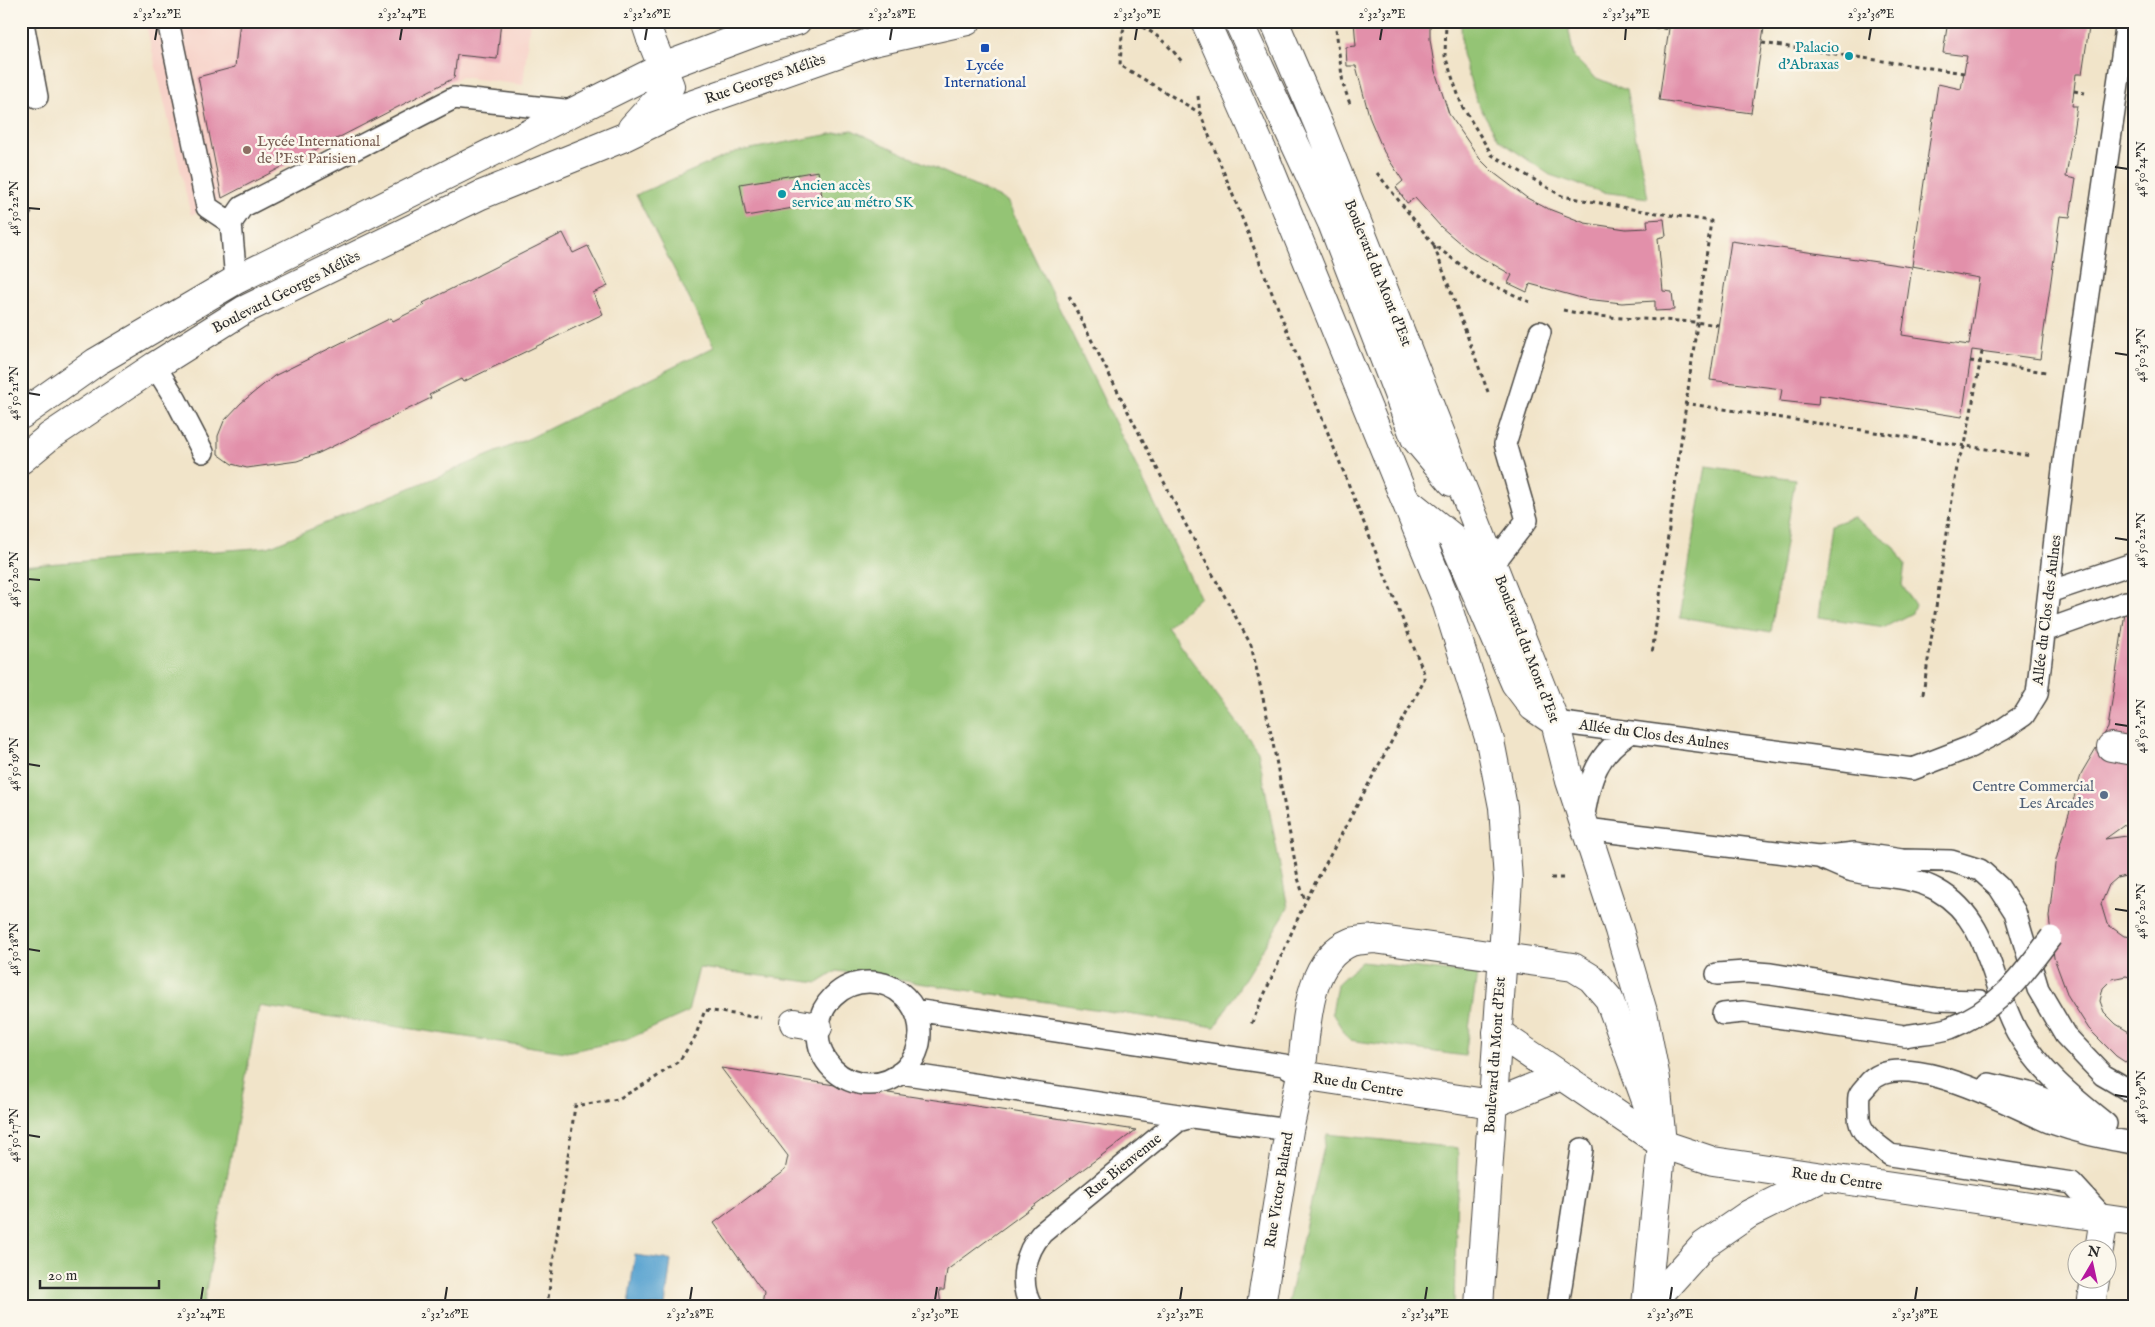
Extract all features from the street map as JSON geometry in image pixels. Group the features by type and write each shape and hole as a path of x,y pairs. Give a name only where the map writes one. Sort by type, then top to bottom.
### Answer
{"main road":[{"path":"574,112 663,67 759,31 797,21"},
{"name":"Rue Georges Méliès","path":"571,158 622,138 688,106 868,43 967,21"},
{"name":"Boulevard du Mont d'Est","path":"1206,21 1263,152 1444,595 1490,741 1503,807 1507,871 1479,1306"},
{"path":"1238,21 1332,223 1415,438 1468,500"},
{"name":"Boulevard du Mont d'Est","path":"1274,21 1321,131 1494,563 1555,722 1570,781 1585,824 1642,1012 1656,1079 1662,1144 1647,1306"},
{"path":"622,138 670,86 648,30"},
{"name":"Boulevard Georges Méliès","path":"21,415 96,362 236,280 548,123 574,112"},
{"name":"Boulevard Georges Méliès","path":"21,460 48,437 244,310 481,195 571,158"},
{"path":"1404,498 1452,537 1515,683 1533,707 1555,722"},
{"name":"Rue du Centre","path":"1562,1076 1492,1104 1454,1100 1301,1075 1313,985 1324,965 1345,946 1352,942 1374,939 1573,967 1591,978 1609,999 1662,1144"},
{"name":"Rue du Centre","path":"1497,1032 1662,1144 1713,1161 2134,1222"},
{"name":"Rue Victor Baltard","path":"1261,1306 1289,1130 1301,1075"},
{"path":"1647,1306 1704,1245 1749,1214 1823,1177"},
{"path":"2101,1240 2104,1218"},
{"path":"2091,1306 2093,1290"}],"lane":[{"path":"168,21 207,207 231,223"},
{"name":"Allée du Clos des Aulnes","path":"1555,722 1913,769 1970,746 2002,730 2024,715 2037,694 2064,461 2127,21"},
{"path":"23,23 37,97"},
{"path":"236,280 231,223 242,207 454,98 574,112"},
{"path":"1494,563 1528,520 1505,444 1540,332"},
{"path":"155,366 176,400 203,452"},
{"path":"2049,592 2132,564"},
{"path":"2044,632 2126,602"},
{"path":"1631,732 1614,743 1601,758 1591,776 1585,824 1818,857 1853,871 1902,877 1937,890 1966,912 1983,943 2017,1031 2038,1062 2064,1091 2106,1124"},
{"path":"1818,857 1856,853 1902,860 1951,861 1980,870 2000,887 2014,912 2038,989 2065,1035 2103,1075 2134,1093"},
{"path":"1723,1014 1743,1012 1904,1036 1948,1028 1989,1008 2014,986 2051,937"},
{"path":"1717,974 1745,972 1771,974 1938,1000 1980,1001"},
{"path":"866,981 884,983 900,991 915,1010 920,1021 921,1038 916,1054 900,1073 880,1083 863,1084 848,1080 834,1071 824,1058 818,1043 806,1025 823,1010 834,995 848,986 866,981"},
{"path":"915,1010 1284,1065 1301,1075"},
{"path":"2104,1218 2072,1183 1890,1155 1867,1138 1858,1119 1860,1095 1873,1078 1896,1071 1941,1076 2033,1094 2134,1136"},
{"path":"900,1073 1289,1130"},
{"path":"1941,1076 1998,1098 2049,1122 2101,1138 2134,1143"},
{"name":"Rue Bienvenue","path":"1031,1306 1027,1298 1025,1263 1031,1246 1042,1232 1178,1121 1192,1117"},
{"path":"1558,1306 1582,1149"}],"path":[{"path":"1334,21 1343,84 1353,112"},
{"path":"1446,21 1445,56 1462,106 1492,155 1562,196 1711,221 1684,404 1652,654"},
{"path":"1615,21 1669,29"},
{"path":"1188,68 1173,50 1155,34 1140,25 1127,22 1122,34 1120,65 1200,113"},
{"path":"1762,43 1964,73"},
{"path":"1197,90 1200,113 1424,673 1424,682 1420,694 1305,902 1248,1032"},
{"path":"1372,167 1434,245 1481,280 1522,300 1539,304"},
{"path":"1434,245 1505,444"},
{"path":"1069,296 1186,525 1251,645 1272,738 1298,878 1305,902"},
{"path":"1556,308 1590,316 1696,321 1718,325"},
{"path":"1924,694 1958,460 1966,445 1982,352"},
{"path":"1970,361 2076,377"},
{"path":"1684,404 2064,461"},
{"path":"547,1306 574,1106 618,1099 652,1080 680,1060 695,1037 705,1010 806,1025"}],"shaded area":[{"name":"Lycée International de l'Est Parisien","path":"145,21 530,21 523,85 461,77 191,215"}],"green space":[{"path":"1461,21 1567,21 1574,57 1594,77 1626,90 1648,198 1602,192 1550,175 1499,140 1477,102 1462,54"},
{"path":"852,130 1007,201 1200,597 1167,627 1258,751 1288,908 1215,1027 837,971 818,983 699,968 688,1012 626,1040 566,1052 259,1006 203,1306 21,1306 21,566 268,547 530,438 714,347 636,195 735,152"},
{"path":"1706,466 1795,479 1771,632 1680,617"},
{"path":"1853,517 1894,546 1905,565 1902,585 1915,605 1912,613 1885,627 1819,617 1831,525"},
{"path":"1361,962 1477,974 1465,1056 1349,1040 1332,1013 1337,984"},
{"path":"1327,1134 1458,1148 1454,1306 1287,1306"}],"water":[{"path":"635,1255 671,1260 665,1306 628,1306"}],"building":[{"name":"Lycée International de l'Est Parisien","path":"240,21 501,21 497,59 457,55 454,78 222,198 198,77 235,67"},
{"path":"1354,21 1430,21 1430,39 1435,71 1449,114 1480,159 1494,173 1527,198 1546,208 1585,223 1626,229 1648,228 1647,220 1664,219 1666,236 1658,238 1663,291 1672,292 1674,310 1655,311 1655,301 1622,303 1585,299 1530,284 1527,292 1508,283 1512,275 1468,250 1441,227 1415,198 1407,203 1396,187 1403,181 1384,152 1370,119 1356,66 1347,66 1346,47 1356,46"},
{"path":"1670,21 1765,21 1751,113 1659,100"},
{"path":"1948,21 2090,21 2082,74 2076,74 2072,106 2077,106 2066,177 2076,179 2070,217 2060,216 2040,359 1972,350 1962,417 1819,395 1818,405 1780,401 1782,389 1710,380 1731,241 1912,267 1902,335 1969,345 1979,278 1912,266 1938,84 1961,89 1967,56 1943,53"},
{"name":"Ancien accès service au métro SK","path":"818,171 823,203 746,216 740,184"},
{"path":"25,209 32,213 21,229 21,215"},
{"path":"563,233 573,253 588,246 608,286 593,293 603,314 463,382 461,379 429,395 431,398 319,453 297,461 247,468 232,464 218,454 218,436 224,421 241,403 274,376 391,318 393,321 425,305 423,303"},
{"name":"Centre Commercial Les Arcades","path":"2133,558 2134,818 2105,839 2134,835 2134,874 2117,878 2109,885 2101,904 2107,924 2124,936 2134,937 2134,978 2126,976 2112,979 2103,988 2100,1001 2104,1012 2116,1024 2134,1035 2134,1068 2116,1056 2089,1029 2068,996 2054,958 2049,917 2055,864 2067,820 2082,772 2108,728"},
{"path":"721,1068 1136,1130 947,1270 944,1290 939,1290 941,1306 762,1306 764,1294 714,1223 785,1170 788,1156"}],"place":[{"name":"Lycée International","path":"985,48"},
{"name":"Palacio d'Abraxas","path":"1849,56"},
{"name":"Lycée International de l'Est Parisien","path":"247,150"},
{"name":"Ancien accès service au métro SK","path":"782,194"},
{"name":"Centre Commercial Les Arcades","path":"2104,795"}]}
